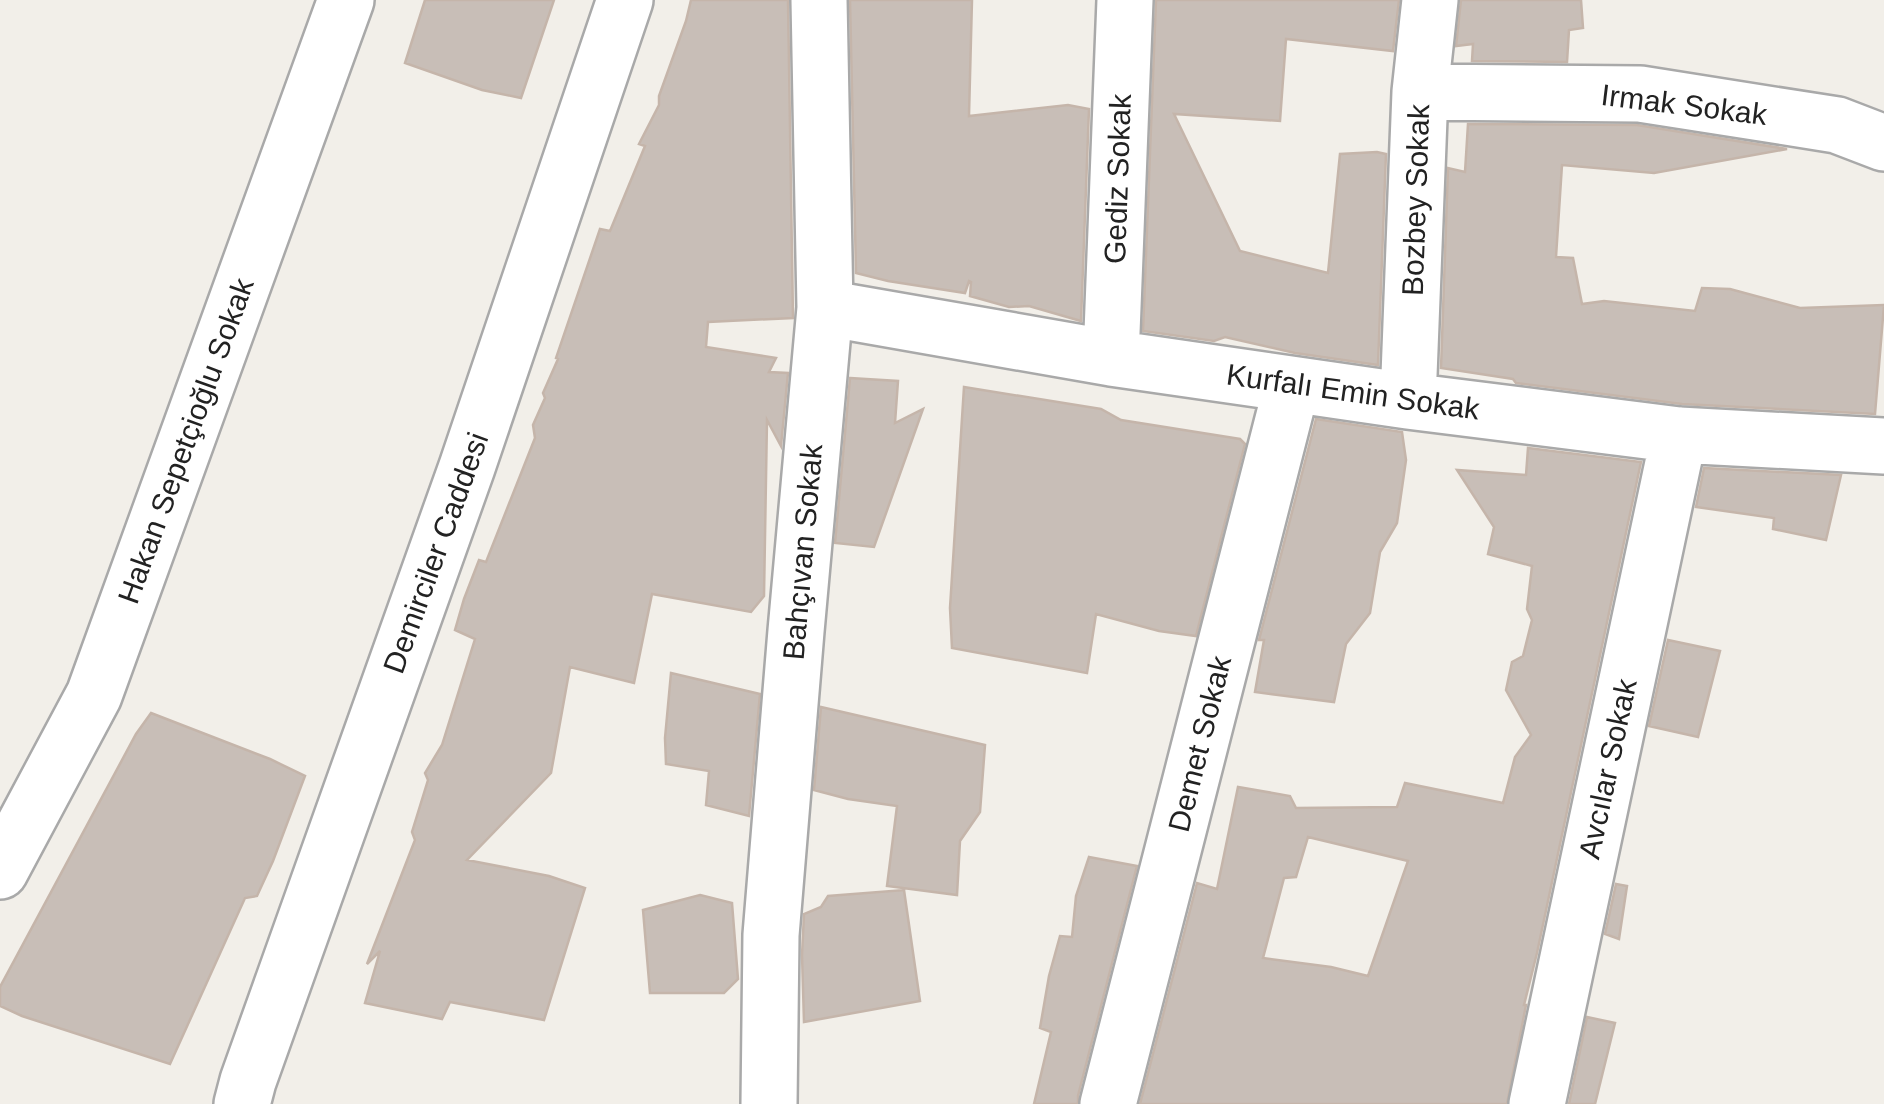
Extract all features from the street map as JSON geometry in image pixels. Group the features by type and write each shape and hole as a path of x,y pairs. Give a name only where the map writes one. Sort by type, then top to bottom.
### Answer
{"street":[{"name":"Hakan Sepetçioğlu Sokak","path":"0,871 94,696 346,0"},
{"name":"Demirciler Caddesi","path":"242,1104 468,467 625,0"},
{"name":"Bahçıvan Sokak","path":"769,1104 772,935 826,308 819,0"},
{"name":"Gediz Sokak","path":"1111,358 1125,0"},
{"name":"Bozbey Sokak","path":"1408,401 1420,92 1430,0"},
{"name":"Irmak Sokak","path":"1420,92 1640,94 1838,125 1884,143"},
{"name":"Kurfalı Emin Sokak","path":"826,308 1111,358 1408,401 1679,435 1884,446"},
{"name":"Demet Sokak","path":"1108,1104 1292,385"},
{"name":"Avcılar Sokak","path":"1537,1104 1679,435"}],"building":[{"path":"425,0 554,0 521,98 482,90 405,63"},
{"path":"691,0 788,0 793,318 708,322 706,347 776,358 769,372 788,373 781,446 767,420 764,596 751,612 652,594 634,683 570,667 551,773 467,860 549,876 585,888 544,1020 450,1002 442,1019 365,1003 380,951 367,964 415,840 412,832 428,780 425,773 442,745 475,639 455,630 464,599 479,560 486,562 535,438 533,425 600,229 610,231 645,146 639,144 659,105"},
{"path":"850,0 972,0 969,116 1068,105 1089,109 1081,321 1029,306 1009,307 970,296 969,281 965,293 856,273"},
{"path":"1156,0 1399,0 1393,51 1286,39 1280,121 1174,114 1240,251 1328,273 1340,154 1386,154 1378,365 1295,353 1225,337 1214,341 1143,331"},
{"path":"1461,0 1581,0 1583,28 1569,30 1567,62 1472,61 1473,44 1456,46"},
{"path":"1468,124 1637,125 1787,149 1654,173 1562,165 1556,257 1573,258 1582,304 1604,301 1695,311 1702,288 1730,289 1800,308 1884,305 1875,414 1682,404 1516,383 1513,379 1441,368 1448,168 1465,172"},
{"path":"850,378 898,381 895,423 923,409 874,547 835,543"},
{"path":"964,387 1101,409 1121,420 1240,439 1245,444 1196,636 1159,631 1096,614 1087,673 952,648 950,608"},
{"path":"1316,419 1402,432 1406,460 1397,523 1380,552 1370,613 1346,644 1334,702 1255,692 1264,640 1259,640"},
{"path":"1528,448 1641,462 1524,1005 1507,1104 1140,1104 1197,883 1217,889 1238,787 1290,796 1296,808 1397,807 1405,783 1503,803 1515,757 1531,735 1506,690 1512,662 1523,656 1532,620 1527,609 1532,566 1488,554 1494,527 1457,470 1526,475","holes":["1308,837 1408,861 1368,976 1263,958 1284,878 1296,877"]},
{"path":"1704,468 1841,475 1826,540 1773,529 1774,518 1696,507"},
{"path":"1668,640 1720,651 1698,737 1649,726"},
{"path":"671,673 760,694 749,816 706,805 709,771 666,764"},
{"path":"821,707 985,745 980,812 960,841 957,895 887,886 897,806 814,790"},
{"path":"151,713 305,776 257,896 245,898 170,1064 0,1006 0,987 136,734"},
{"path":"1089,857 1137,866 1078,1104 1034,1104 1051,1032 1040,1028 1049,976 1060,936 1072,937 1076,896"},
{"path":"1616,884 1627,886 1619,939 1605,934"},
{"path":"904,890 920,1001 804,1022 804,914 821,907 828,896"},
{"path":"700,895 732,903 738,979 724,993 650,993 643,910"},
{"path":"1587,1017 1615,1023 1595,1104 1569,1104"}]}
